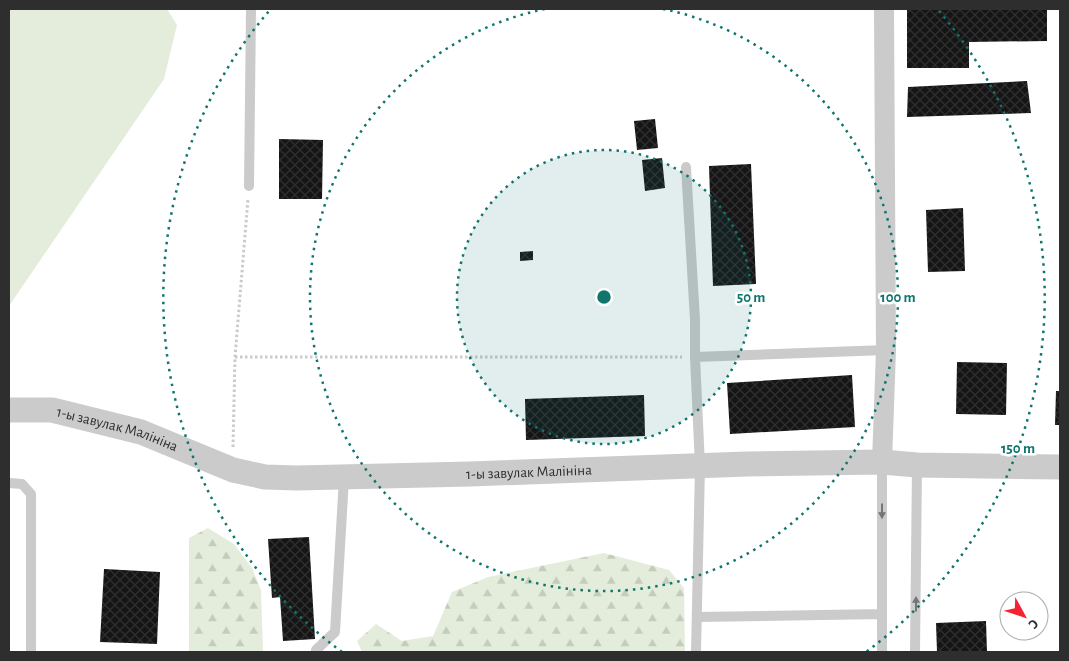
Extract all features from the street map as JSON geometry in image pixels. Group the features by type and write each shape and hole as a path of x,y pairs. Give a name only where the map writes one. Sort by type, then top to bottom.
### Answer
{"street":[{"path":"882,462 886,350 884,9"},
{"name":"1-ы завулак Малініна","path":"9,410 52,410 141,432 233,470 266,477 882,462 917,465 1060,467"}],"lane":[{"path":"249,186 251,9"},
{"path":"686,167 695,320 700,466 696,652"},
{"path":"695,357 886,350"},
{"path":"882,462 882,652"},
{"path":"915,652 917,465"},
{"path":"316,652 335,632 344,476"},
{"path":"9,483 22,484 32,494 31,652"},
{"path":"697,617 882,614"}],"path":[{"path":"233,470 235,357 249,186"},
{"path":"235,357 695,357"}],"green space":[{"path":"9,9 167,9 177,25 164,79 9,306"},
{"path":"208,528 234,544 252,568 261,590 263,652 189,652 189,538"},
{"path":"604,553 669,570 684,588 685,652 362,652 357,641 376,624 402,641 433,636 452,592 488,577"}],"building":[{"path":"907,9 1047,9 1047,41 969,42 969,68 907,68"},
{"path":"1027,81 1031,113 907,117 908,87"},
{"path":"655,119 658,148 637,150 634,121"},
{"path":"279,139 323,140 322,199 279,199"},
{"path":"662,158 665,188 645,191 642,160"},
{"path":"751,164 756,284 713,286 709,166"},
{"path":"963,208 965,271 928,272 926,210"},
{"path":"533,251 533,260 520,261 520,252"},
{"path":"957,362 1007,363 1006,415 956,414"},
{"path":"852,375 855,427 730,434 727,383"},
{"path":"1056,391 1060,391 1060,425 1055,425"},
{"path":"644,395 645,436 526,440 525,399"},
{"path":"309,537 315,639 283,641 280,597 272,598 268,539"},
{"path":"104,569 160,572 157,644 100,642"},
{"path":"986,621 987,652 937,652 936,623"}]}
